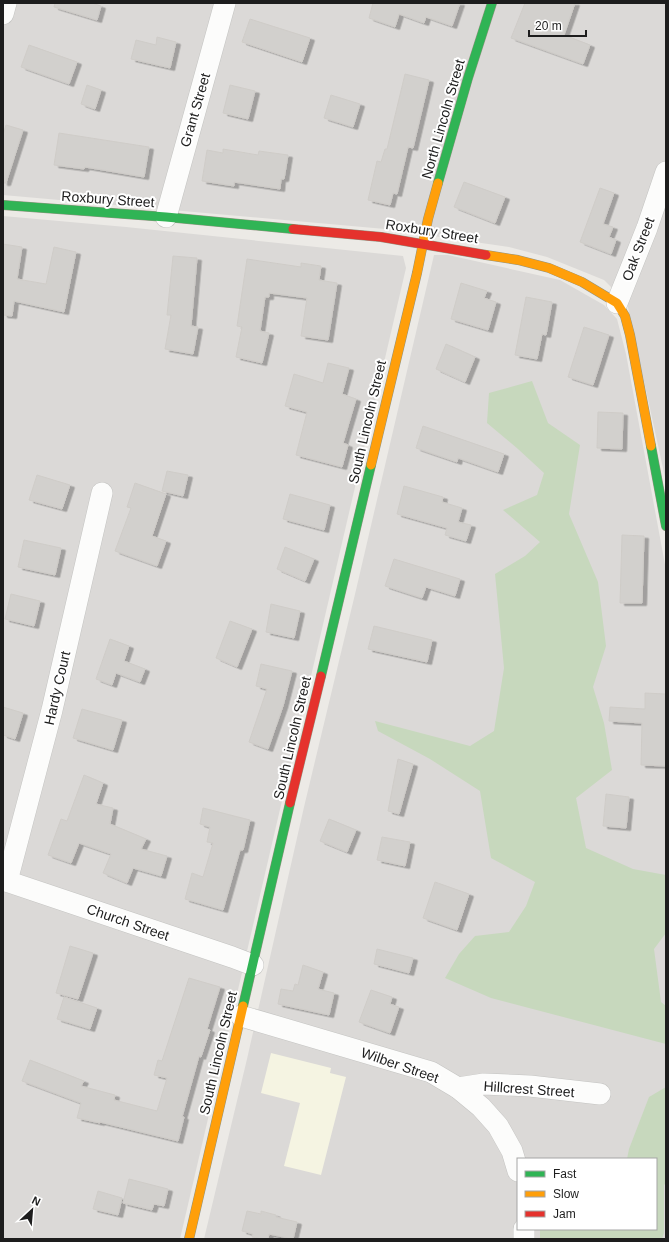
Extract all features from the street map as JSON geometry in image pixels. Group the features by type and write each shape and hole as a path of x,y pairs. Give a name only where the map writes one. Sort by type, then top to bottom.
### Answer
{"street":[{"path":"3,14 6,3"},
{"name":"Grant Street","path":"166,217 225,3"},
{"name":"North Lincoln Street","path":"424,243 428,219 468,78 492,3"},
{"name":"Oak Street","path":"617,303 647,228 666,172"},
{"name":"Roxbury Street","path":"3,205 166,217 381,237 424,243 518,260 549,268 582,282 617,303"},
{"name":"South Lincoln Street","path":"189,1239 424,243"},
{"path":"617,303 625,316 630,335 666,526"},
{"name":"Hardy Court","path":"5,880 52,710 102,493"},
{"name":"Church Street","path":"5,880 253,965"},
{"name":"Wilber Street","path":"241,1016 431,1072 458,1088 480,1107 498,1126 512,1151 517,1168"},
{"name":"Hillcrest Street","path":"458,1088 484,1084 530,1086 600,1094"}],"shaded area":[{"path":"3,3 666,3 666,482 627,303 604,280 547,257 509,247 385,229 3,195"},
{"path":"3,216 126,227 403,256 406,268 180,1239 3,1239"},
{"path":"434,255 448,255 560,280 604,305 617,319 626,354 666,570 666,1239 204,1239 247,1059 304,807"},
{"path":"271,1053 331,1068 330,1073 346,1077 321,1175 284,1166 300,1103 261,1093"}],"green space":[{"path":"532,381 548,423 580,445 569,514 598,582 606,646 593,687 604,723 612,770 576,798 586,848 633,869 666,875 666,933 654,949 661,1002 666,1006 666,1044 491,998 445,978 459,954 475,936 509,932 526,906 535,882 491,858 480,791 430,759 378,731 375,721 470,746 494,731 504,668 495,574 525,556 540,542 503,510 537,495 544,473 487,423 489,393"},
{"path":"666,1087 666,1183 664,1185 664,1233 662,1239 540,1239 540,1230 657,1230 657,1158 627,1158 629,1149 649,1097"}],"building":[{"path":"55,3 92,3 101,6 97,20 54,7"},
{"path":"373,3 460,3 452,26 426,17 424,23 399,14 395,27 369,18"},
{"path":"525,3 575,3 564,35 590,45 583,64 511,38"},
{"path":"250,19 310,38 302,62 242,42"},
{"path":"157,37 176,42 170,68 131,59 136,40 156,45"},
{"path":"29,45 77,62 69,84 21,67"},
{"path":"405,74 429,80 413,148 408,147 397,194 393,193 390,205 368,200 377,161 381,162 385,149 387,149"},
{"path":"87,85 101,90 95,109 81,104"},
{"path":"230,85 255,91 248,119 223,113"},
{"path":"331,95 360,104 353,127 324,118"},
{"path":"6,125 23,130 6,183 3,183 3,135"},
{"path":"59,133 149,147 144,177 85,167 84,169 54,165"},
{"path":"223,149 258,155 259,151 288,155 284,179 281,179 280,189 234,182 234,186 202,181 207,150 223,153"},
{"path":"464,182 505,197 495,223 454,207"},
{"path":"600,188 614,193 603,224 613,227 609,237 616,240 611,254 580,242"},
{"path":"3,244 22,247 17,279 46,284 54,247 76,252 64,312 14,301 12,316 3,315"},
{"path":"173,256 197,258 191,326 198,327 193,354 165,349 171,315 167,315"},
{"path":"247,259 301,267 301,263 321,266 319,280 337,283 328,340 301,336 307,298 269,293 269,297 265,297 260,331 269,333 262,363 236,357 242,327 237,326"},
{"path":"461,283 487,291 484,298 496,302 488,330 451,319"},
{"path":"526,297 552,302 546,335 542,334 537,359 515,355"},
{"path":"584,327 609,335 593,385 568,377"},
{"path":"446,344 475,357 465,382 436,369"},
{"path":"328,363 349,368 342,394 356,399 343,443 348,445 342,467 296,455 307,412 285,406 294,374 323,383"},
{"path":"598,412 623,413 622,449 597,448"},
{"path":"423,426 504,454 498,472 458,458 457,462 416,448"},
{"path":"167,471 188,475 183,496 162,491"},
{"path":"37,475 70,485 62,509 29,500"},
{"path":"135,483 166,494 152,536 166,541 157,566 115,551 131,508 127,507"},
{"path":"404,486 443,497 442,502 462,508 458,522 471,525 466,541 445,535 447,528 397,514"},
{"path":"290,494 330,505 324,530 283,519"},
{"path":"622,535 644,536 642,603 620,603"},
{"path":"24,540 61,548 55,575 18,567"},
{"path":"285,547 314,559 305,581 277,569"},
{"path":"394,559 460,579 455,596 426,587 422,598 385,586"},
{"path":"11,594 40,601 34,626 5,619"},
{"path":"271,604 300,611 294,638 266,632"},
{"path":"230,621 252,629 237,667 216,658"},
{"path":"374,626 432,640 427,662 368,649"},
{"path":"110,639 129,646 124,661 145,669 140,682 116,673 112,685 96,679"},
{"path":"261,664 292,671 283,706 268,749 249,742 267,689 256,686"},
{"path":"645,693 666,694 666,766 641,765 642,723 609,721 610,707 645,709"},
{"path":"3,707 23,713 15,739 3,735"},
{"path":"82,709 122,720 113,750 73,738"},
{"path":"398,759 413,764 399,814 388,811"},
{"path":"84,775 103,783 96,804 113,808 110,824 146,839 141,849 167,856 161,876 133,868 127,883 103,873 111,854 79,843 71,863 48,855 61,819 67,821"},
{"path":"606,794 629,797 626,828 603,826"},
{"path":"203,808 250,820 243,850 240,850 223,910 185,899 192,873 203,877 213,843 207,842 210,827 200,824"},
{"path":"329,819 356,830 347,852 320,841"},
{"path":"382,837 410,842 405,866 377,860"},
{"path":"435,882 469,894 457,930 423,918"},
{"path":"70,946 93,953 78,999 56,993"},
{"path":"377,949 413,958 409,973 374,964"},
{"path":"303,965 323,972 318,989 334,993 329,1015 278,1004 281,989 293,991 295,984 298,985"},
{"path":"189,978 220,987 207,1029 210,1030 201,1057 199,1056 182,1117 184,1117 178,1141 100,1122 77,1118 81,1103 22,1081 30,1060 84,1081 81,1086 115,1095 114,1100 157,1111 167,1078 154,1075 158,1060 162,1061"},
{"path":"371,990 392,997 390,1004 399,1007 390,1033 359,1022"},
{"path":"64,997 97,1008 90,1029 57,1019"},
{"path":"129,1179 168,1189 164,1206 154,1204 152,1210 123,1203"},
{"path":"98,1191 122,1198 118,1215 93,1209"},
{"path":"247,1211 261,1214 261,1211 276,1215 276,1217 297,1222 293,1239 269,1234 268,1239 262,1239 252,1237 253,1234 242,1231"}],"traffic: fast":[{"path":"438,183 468,78 492,3"},
{"path":"3,205 166,217 293,229"},
{"path":"651,446 666,526"},
{"path":"321,676 371,465"},
{"path":"243,1006 290,803"}],"traffic: slow":[{"path":"371,465 417,273 428,219 438,183"},
{"path":"486,255 518,260 549,268 582,282 617,303 625,316 630,335 651,446"},
{"path":"189,1239 243,1006"}],"traffic: jam":[{"path":"293,229 381,237 486,255"},
{"path":"290,803 321,676"}]}
